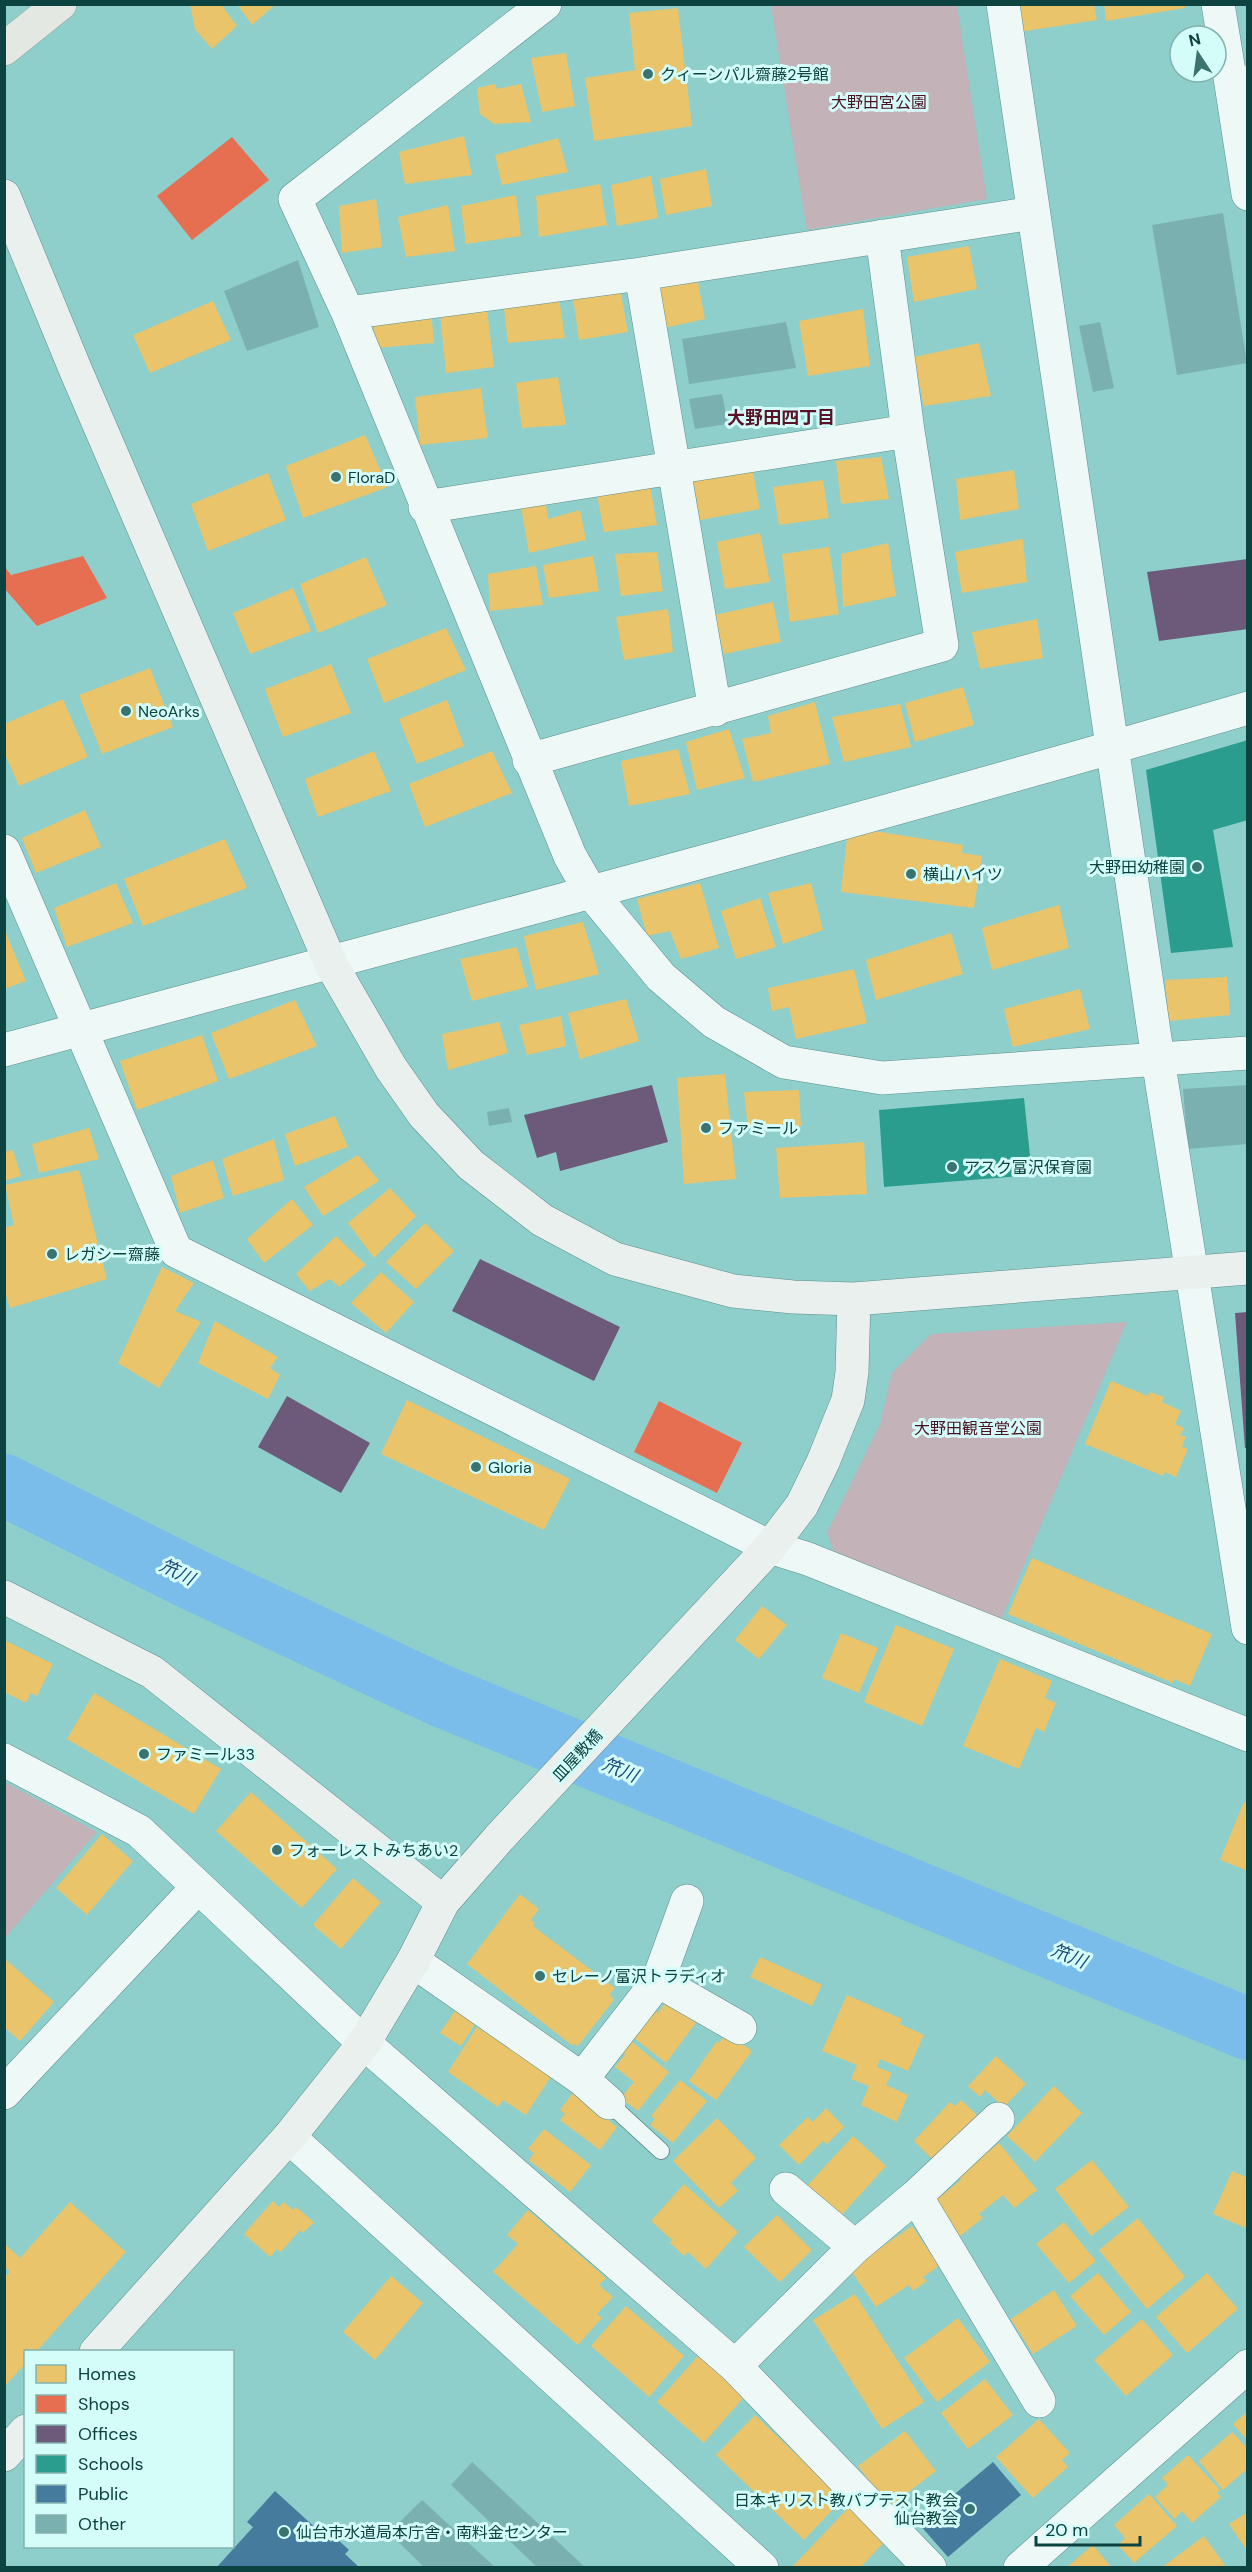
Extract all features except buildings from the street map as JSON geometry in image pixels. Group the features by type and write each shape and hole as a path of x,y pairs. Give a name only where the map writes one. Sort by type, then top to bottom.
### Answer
{"main road":[{"path":"4,49 60,4"}],"street":[{"path":"545,4 295,199 348,313 529,760 570,856 590,891 661,977 714,1022 784,1062 882,1078 1248,1053"},
{"path":"1003,4 1190,1271 1240,1533 1248,1628"},
{"path":"1218,4 1239,83 1248,194"},
{"path":"4,195 81,382 331,964 391,1068 424,1114 471,1166 542,1220 615,1259 733,1291 794,1297 854,1299 1248,1268"},
{"path":"348,313 641,274 1033,213"},
{"path":"529,760 942,645 908,431 882,236"},
{"path":"641,274 715,710"},
{"path":"425,507 908,431"},
{"path":"4,1050 331,964 1112,748 1248,708"},
{"path":"4,851 83,1029 176,1251 770,1547 808,1559 1248,1735"},
{"name":"皿屋敷橋","path":"98,2350 289,2137 364,2043 413,1962 443,1902 770,1547 802,1505 823,1462 848,1400 852,1372 854,1299"},
{"path":"4,1597 152,1672 443,1902"},
{"path":"4,1760 139,1831 364,2043 735,2366 930,2568"},
{"path":"4,2093 198,1887"},
{"path":"582,2079 658,1981 687,1901"},
{"path":"413,1962 582,2079 609,2103"},
{"path":"658,1981 740,2028"},
{"path":"735,2366 855,2247 916,2196 998,2120"},
{"path":"289,2137 762,2568"},
{"path":"786,2189 855,2247"},
{"path":"916,2196 1040,2401"},
{"path":"1020,2568 1248,2366"},
{"path":"4,2455 24,2433"}],"lane":[{"path":"609,2103 661,2151"}],"green space":[{"name":"大野田宮公園","path":"771,5 957,5 987,199 807,230"},
{"name":"大野田観音堂公園","path":"1127,1322 1001,1620 835,1554 827,1533 880,1424 892,1373 931,1334"},
{"path":"5,1782 97,1832 5,1938"}],"waterway":[{"name":"笊川","path":"4,1485 196,1581 439,1695 1248,2029"}],"place":[{"name":"クィーンパル齋藤2号館","path":"648,74"},
{"name":"FloraD","path":"336,477"},
{"name":"NeoArks","path":"126,711"},
{"name":"大野田幼稚園","path":"1197,867"},
{"name":"横山ハイツ","path":"911,874"},
{"name":"ファミール","path":"706,1128"},
{"name":"アスク富沢保育園","path":"952,1167"},
{"name":"レガシー齋藤","path":"52,1254"},
{"name":"Gloria","path":"476,1467"},
{"name":"ファミール33","path":"144,1754"},
{"name":"フォーレストみちあい2","path":"277,1850"},
{"name":"セレーノ富沢トラディオ","path":"540,1976"},
{"name":"日本キリスト教バプテスト教会 仙台教会","path":"970,2509"},
{"name":"仙台市水道局本庁舎・南料金センター","path":"284,2532"}],"district":[{"name":"大野田四丁目","path":"781,418"}]}
